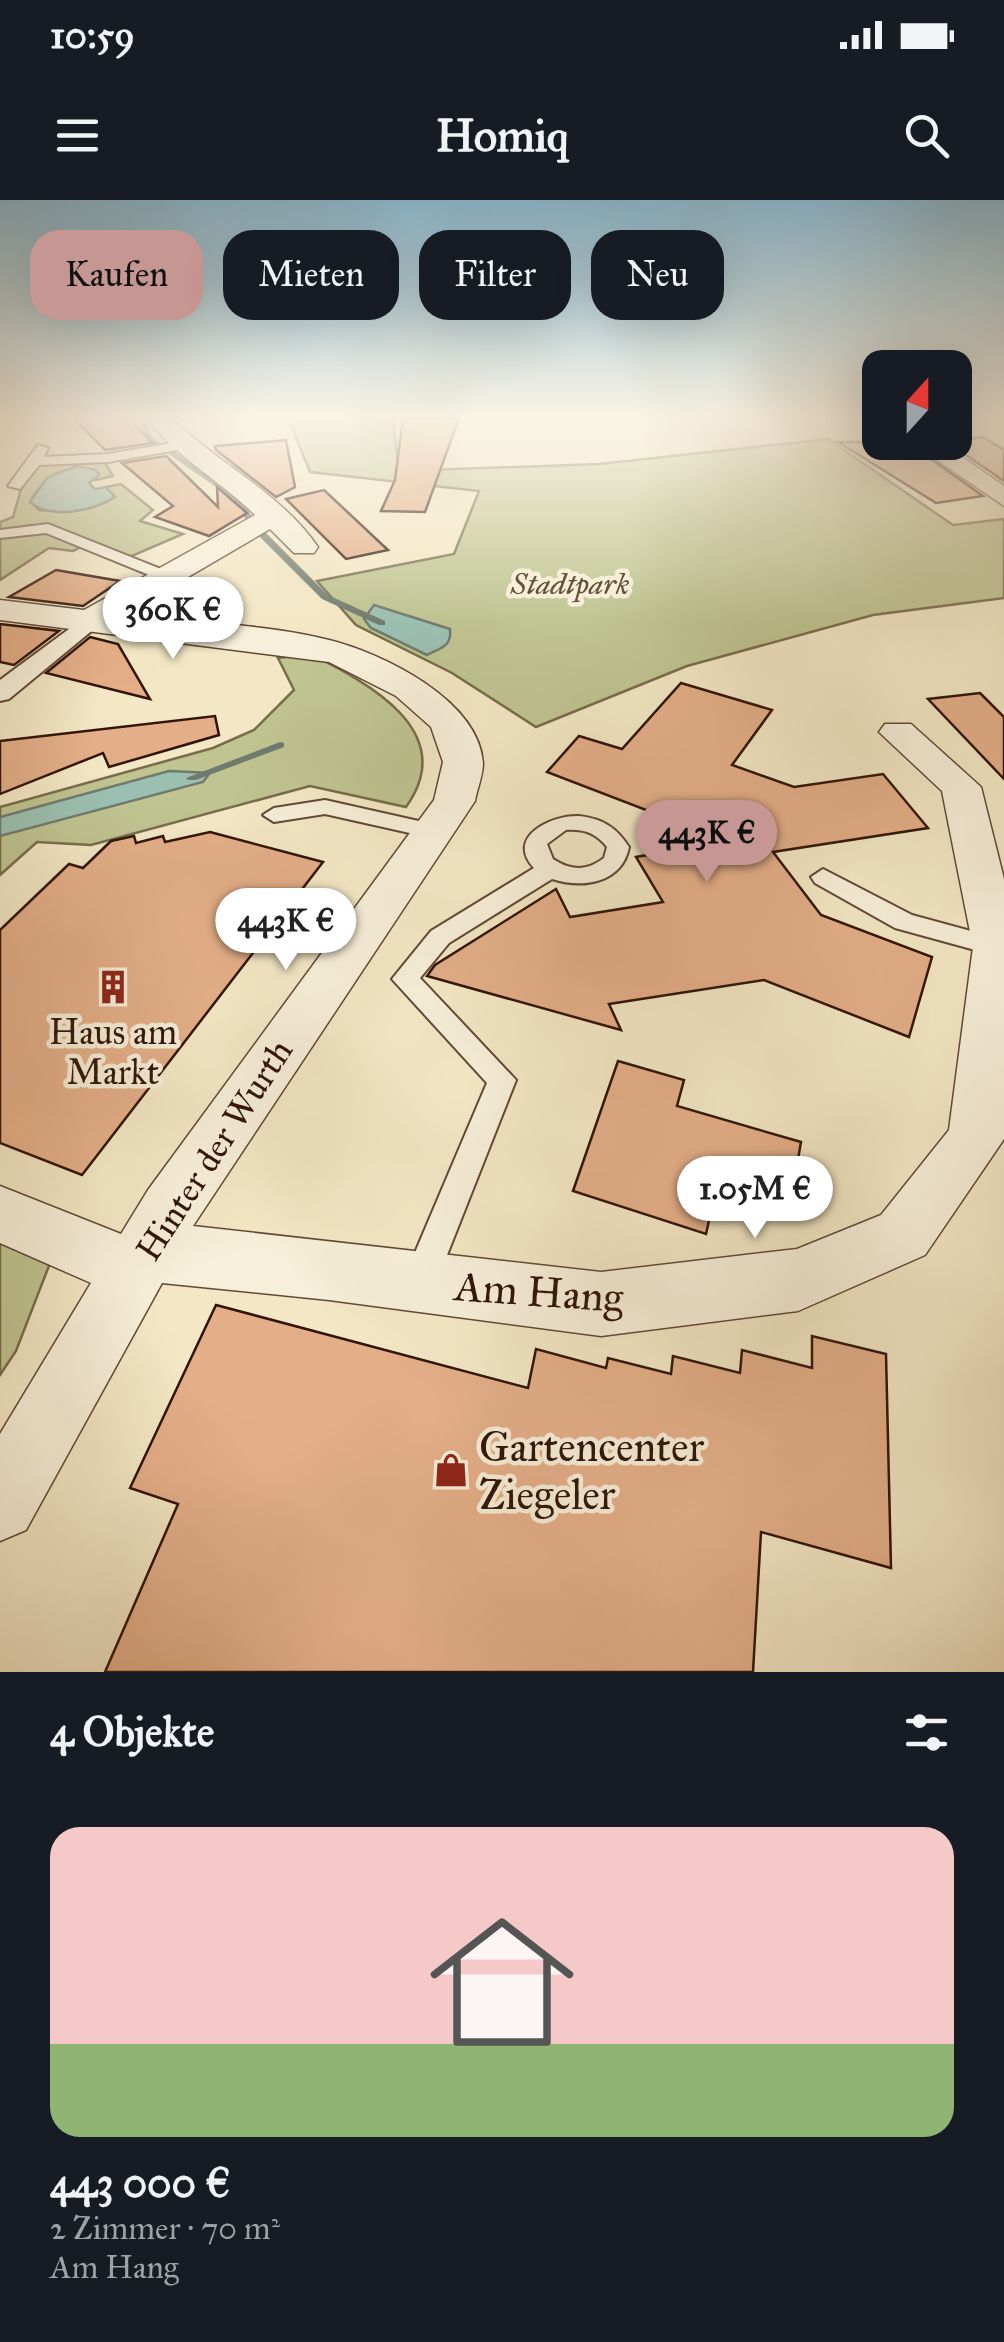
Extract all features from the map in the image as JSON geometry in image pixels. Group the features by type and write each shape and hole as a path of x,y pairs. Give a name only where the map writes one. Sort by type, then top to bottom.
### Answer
{"street":[{"path":"239,487 261,523 304,547"},
{"path":"0,693 92,619 261,523"},
{"name":"Hinter der Wurth","path":"0,610 322,648 382,669 452,731 463,762 454,800 169,1210 0,1504"},
{"name":"Am Hang","path":"0,1214 140,1261 420,1281 602,1304 798,1280 902,1235 976,1138 996,947 961,787 898,732"}],"lane":[{"path":"0,534 48,528 165,576"},
{"path":"274,815 324,807 432,831"},
{"path":"420,1281 502,1080 405,979 440,937 550,869"},
{"path":"823,877 904,922 996,947"}],"green space":[{"path":"22,487 40,487 30,502 39,510 69,511 115,497 106,487 124,487 153,510 140,521 183,534 118,562 81,547 73,551 49,548 0,580 0,522 13,517"},
{"name":"Stadtpark","path":"441,487 897,487 953,525 1004,519 1004,598 873,615 687,666 536,727 452,673 356,625 317,581 454,554 479,491"},
{"path":"310,654 381,695 415,733 422,756 420,780 406,807 310,786 91,845 37,842 0,875 0,807 213,748 254,730 294,690 278,658"},
{"path":"0,1222 57,1245 16,1351 0,1375"}],"shaded area":[{"path":"41,487 106,487 115,497 72,512 49,511 30,502"},
{"path":"374,605 450,629 449,640 427,655 371,628 364,619"},
{"path":"169,771 210,773 203,782 0,836 0,817"}],"building":[{"path":"150,487 197,487 218,507 217,487 247,513 209,536 155,517 173,506"},
{"path":"263,487 295,487 295,487 276,497"},
{"path":"392,487 434,487 425,512 381,511"},
{"path":"910,487 970,487 983,496 936,503"},
{"path":"324,490 388,550 346,559 286,499"},
{"path":"56,570 120,581 83,606 9,597"},
{"path":"0,624 59,631 14,665 0,662"},
{"path":"90,637 118,644 150,699 46,673"},
{"path":"681,683 772,710 732,765 794,787 883,774 928,828 773,852 821,915 932,957 909,1037 764,980 609,1004 621,1030 427,976 435,965 556,889 570,917 663,902 636,857 727,841 547,772 579,736 622,749"},
{"path":"980,693 1004,717 1004,779 928,699"},
{"path":"215,716 219,735 109,767 103,753 0,794 0,741"},
{"name":"Haus am Markt","path":"210,832 323,862 82,1175 0,1143 0,930 69,864 83,868 111,841 134,836 136,843 163,836 165,842"},
{"path":"618,1061 684,1080 677,1106 801,1142 788,1217 715,1194 706,1234 573,1191"},
{"name":"Gartencenter Ziegeler","path":"216,1305 528,1388 536,1349 606,1368 608,1358 671,1374 673,1356 740,1373 742,1350 812,1368 812,1336 886,1354 891,1568 761,1532 753,1672 105,1672 178,1504 130,1488"}],"waterway":[{"path":"221,487 325,597 382,623"},
{"path":"192,778 280,745"}],"place":[{"name":"Haus am Markt","path":"113,987"},
{"name":"Gartencenter Ziegeler","path":"451,1470"}]}
